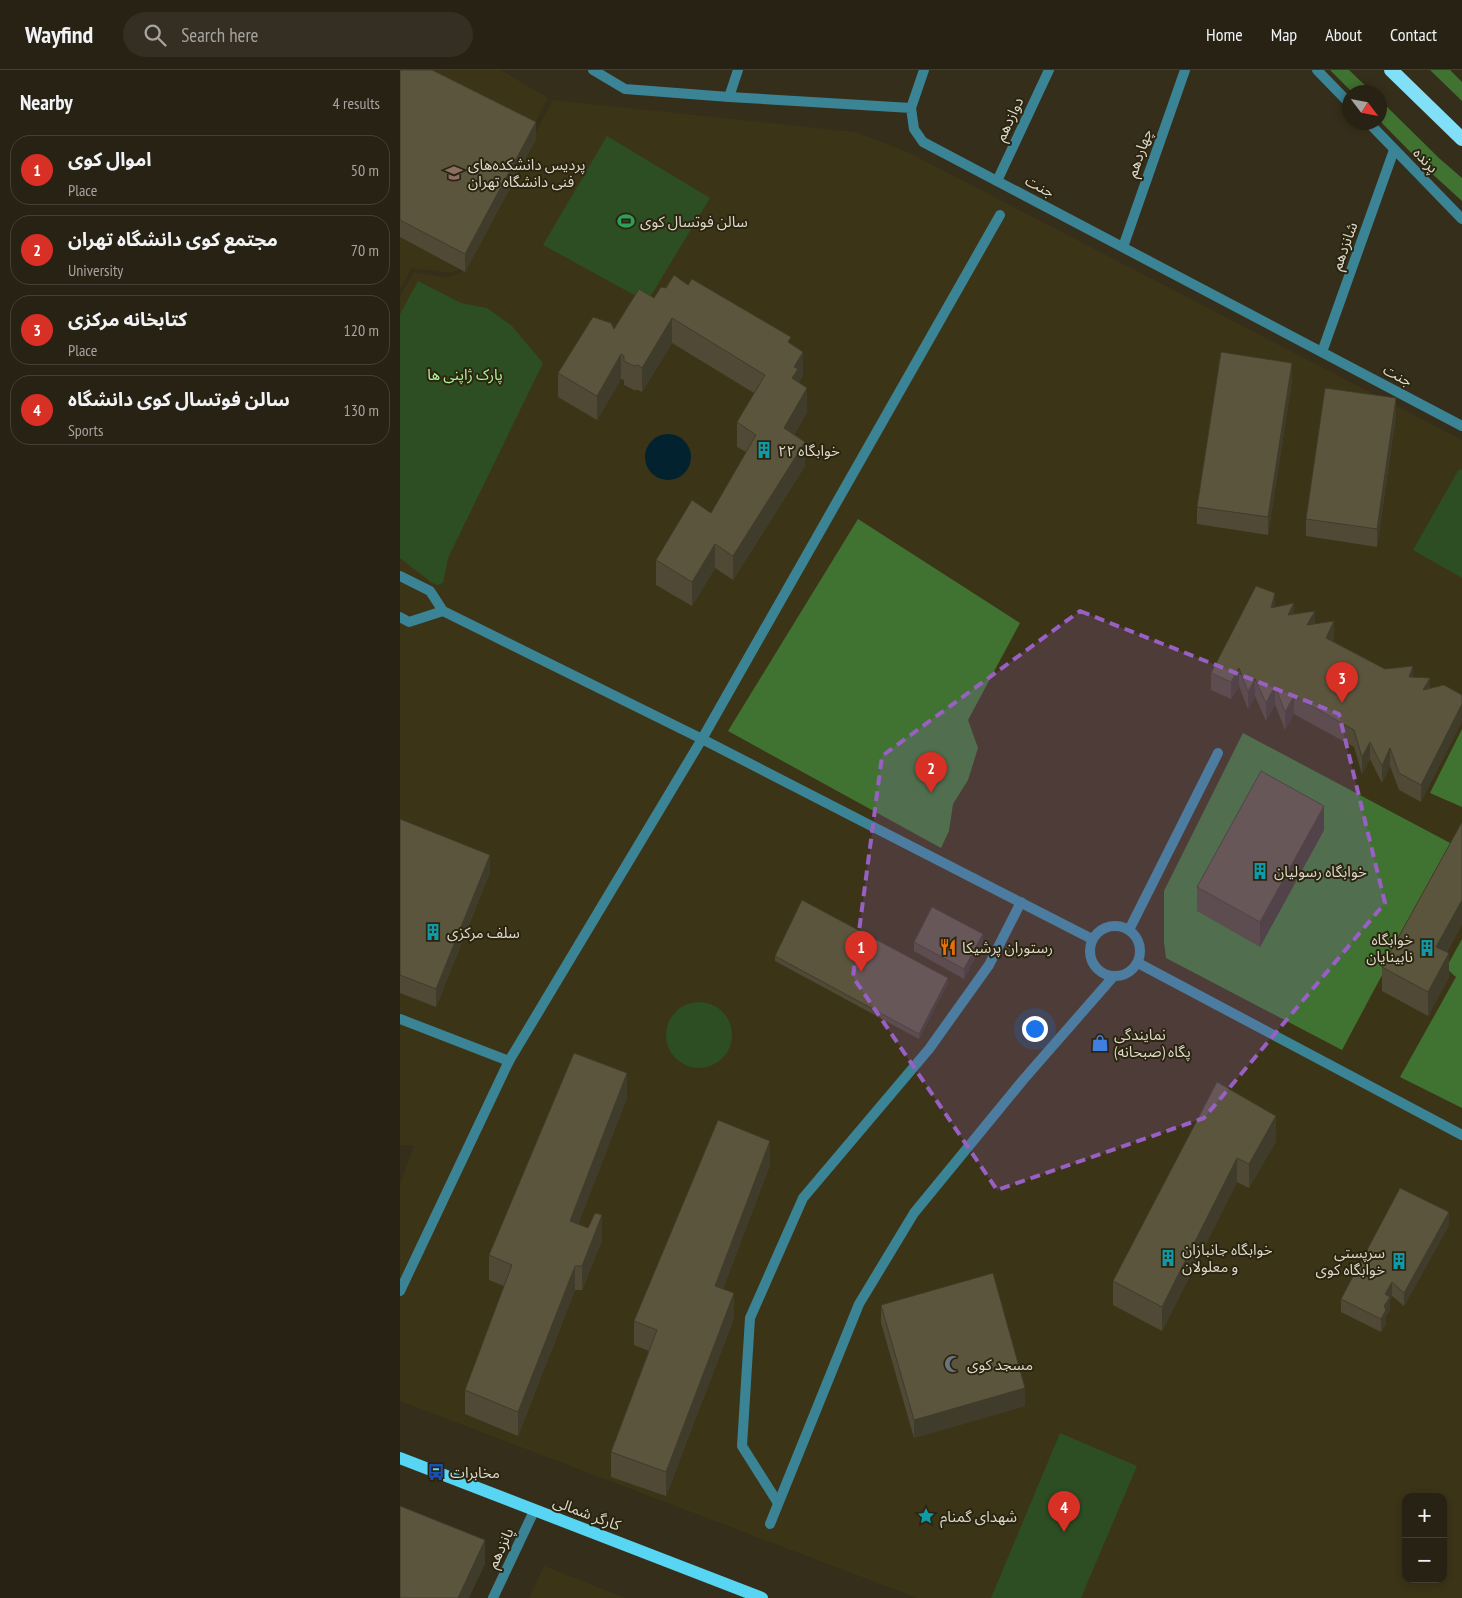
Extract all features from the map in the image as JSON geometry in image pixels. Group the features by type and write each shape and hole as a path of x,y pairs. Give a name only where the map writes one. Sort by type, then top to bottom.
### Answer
{"highway":[{"path":"1391,70 1462,139"}],"main road":[{"name":"کارگر شمالی","path":"400,1458 762,1598"}],"street":[{"path":"593,70 625,89 911,108 924,70"},
{"path":"729,97 738,70"},
{"name":"دوازدهم","path":"996,181 1049,70"},
{"name":"چهاردهم","path":"1123,247 1184,70"},
{"path":"1318,70 1342,95"},
{"name":"جنت","path":"911,108 914,129 923,142 1462,426"},
{"name":"پرنده","path":"1375,130 1462,219"},
{"name":"شانزدهم","path":"1322,352 1394,150"},
{"path":"400,1291 509,1061 702,739 1000,215"},
{"path":"400,576 430,592 443,611 702,739 1092,939"},
{"path":"400,617 409,622 443,611"},
{"path":"1129,930 1218,753"},
{"path":"778,1503 742,1446 750,1318 803,1198 929,1049 989,965 1021,902"},
{"path":"1121,926 1129,930 1139,943 1138,963 1129,973 1113,977 1105,975 1093,964 1090,956 1092,939 1104,928 1121,926"},
{"path":"1138,963 1462,1135"},
{"path":"770,1524 859,1304 914,1213 1023,1080 1113,977"},
{"path":"400,1019 509,1061"},
{"name":"پانزدهم","path":"493,1598 534,1511"}],"highlighted area":[{"path":"1080,611 1339,714 1385,903 1204,1118 997,1190 853,977 882,756"}],"shaded area":[{"name":"پردیس دانشکده‌های فنی دانشگاه تهران","path":"400,70 501,70 548,98 458,270 451,273 412,268 400,289"},
{"path":"553,100 855,132 908,152 1462,440 1462,1598 917,1598 400,1401 400,1183 414,1146 400,1145 400,296 414,272 446,278 461,272"},
{"path":"544,1566 625,1598 529,1598"}],"green space":[{"path":"1330,70 1349,70 1365,85 1345,85"},
{"path":"1430,70 1450,70 1462,82 1462,101"},
{"path":"1387,107 1462,178 1462,201 1387,128"},
{"name":"سالن فوتسال کوی","path":"607,136 710,198 647,302 543,245"},
{"name":"پارک ژاپنی ها","path":"418,281 461,303 487,308 512,326 543,363 448,558 443,583 437,585 400,558 400,314"},
{"path":"1459,469 1462,470 1462,578 1413,550"},
{"path":"858,519 1020,623 968,720 978,748 968,780 953,804 949,831 941,848 728,731"},
{"path":"1462,729 1462,807 1430,793"},
{"path":"1243,733 1452,844 1342,1050 1166,958 1164,942 1164,891"},
{"path":"1462,939 1462,1108 1400,1077 1456,977 1446,968"},
{"path":"693,1002 705,1002 717,1007 727,1017 732,1029 730,1048 717,1063 705,1068 693,1068 681,1063 671,1053 666,1041 666,1029 671,1017 681,1007"},
{"path":"1060,1433 1137,1466 1081,1598 991,1598"}],"water":[{"path":"664,434 672,434 681,438 687,444 691,457 687,470 681,476 672,480 664,480 655,476 649,470 645,461 645,453 649,444 655,438"}],"building":[{"name":"پردیس دانشکده‌های فنی دانشگاه تهران","path":"400,70 432,70 536,122 465,254 400,220"},
{"name":"خوابگاه ۲۲","path":"674,275 688,285 692,279 791,337 788,342 803,352 794,367 798,369 792,378 807,388 784,428 805,442 733,556 715,544 692,582 656,560 692,500 711,513 756,435 737,422 765,375 672,318 642,368 624,361 624,356 621,354 597,396 558,373 593,317 611,323 614,329 639,289 654,298 661,287 666,288"},
{"path":"1221,352 1292,363 1268,517 1197,507"},
{"path":"1325,388 1396,398 1377,529 1306,519"},
{"path":"1256,586 1275,593 1271,608 1294,603 1288,615 1315,611 1307,625 1334,621 1326,638 1385,669 1413,666 1409,677 1430,678 1423,690 1444,685 1462,695 1462,704 1421,785 1399,773 1390,748 1382,766 1370,742 1362,757 1354,730 1294,696 1285,712 1275,686 1266,703 1255,679 1248,692 1239,668 1231,682 1211,673"},
{"name":"خوابگاه رسولیان","path":"1261,771 1324,806 1260,922 1197,887"},
{"name":"سلف مرکزی","path":"400,819 490,855 436,989 400,975"},
{"name":"خوابگاه نابینایان","path":"1462,822 1462,900 1436,947 1449,953 1428,992 1382,967"},
{"path":"802,900 948,978 919,1034 775,956"},
{"name":"رستوران پرشیکا","path":"932,907 983,934 964,969 914,942"},
{"path":"574,1053 627,1073 570,1221 588,1228 595,1213 602,1215 582,1266 575,1266 518,1412 465,1390 512,1265 489,1255"},
{"name":"خوابگاه جانبازان و معلولان","path":"1217,1082 1276,1116 1249,1164 1237,1158 1162,1307 1113,1281"},
{"path":"718,1120 770,1141 715,1286 734,1293 666,1472 611,1452 657,1330 634,1321"},
{"name":"سرپستی خوابگاه کوی","path":"1400,1188 1449,1212 1404,1293 1392,1282 1385,1294 1390,1297 1384,1306 1386,1310 1381,1319 1341,1299"},
{"name":"مسجد کوی","path":"993,1273 1025,1388 914,1420 881,1305"},
{"path":"400,1506 485,1540 458,1598 400,1598"}],"place":[{"name":"پردیس دانشکده‌های فنی دانشگاه تهران","path":"454,173"},
{"name":"سالن فوتسال کوی","path":"626,221"},
{"name":"خوابگاه ۲۲","path":"764,450"},
{"name":"کتابخانه مرکزی","path":"1342,703"},
{"name":"مجتمع کوی دانشگاه تهران","path":"931,793"},
{"name":"خوابگاه رسولیان","path":"1260,871"},
{"name":"سلف مرکزی","path":"433,932"},
{"name":"رستوران پرشیکا","path":"948,947"},
{"name":"خوابگاه نابینایان","path":"1427,948"},
{"name":"اموال کوی","path":"861,972"},
{"name":"نمایندگی پگاه (صبحانه)","path":"1100,1043"},
{"name":"خوابگاه جانبازان و معلولان","path":"1168,1258"},
{"name":"سرپستی خوابگاه کوی","path":"1399,1261"},
{"name":"مسجد کوی","path":"953,1364"},
{"name":"مخابرات","path":"436,1472"},
{"name":"شهدای گمنام","path":"926,1516"},
{"name":"سالن فوتسال کوی دانشگاه","path":"1064,1532"}]}
